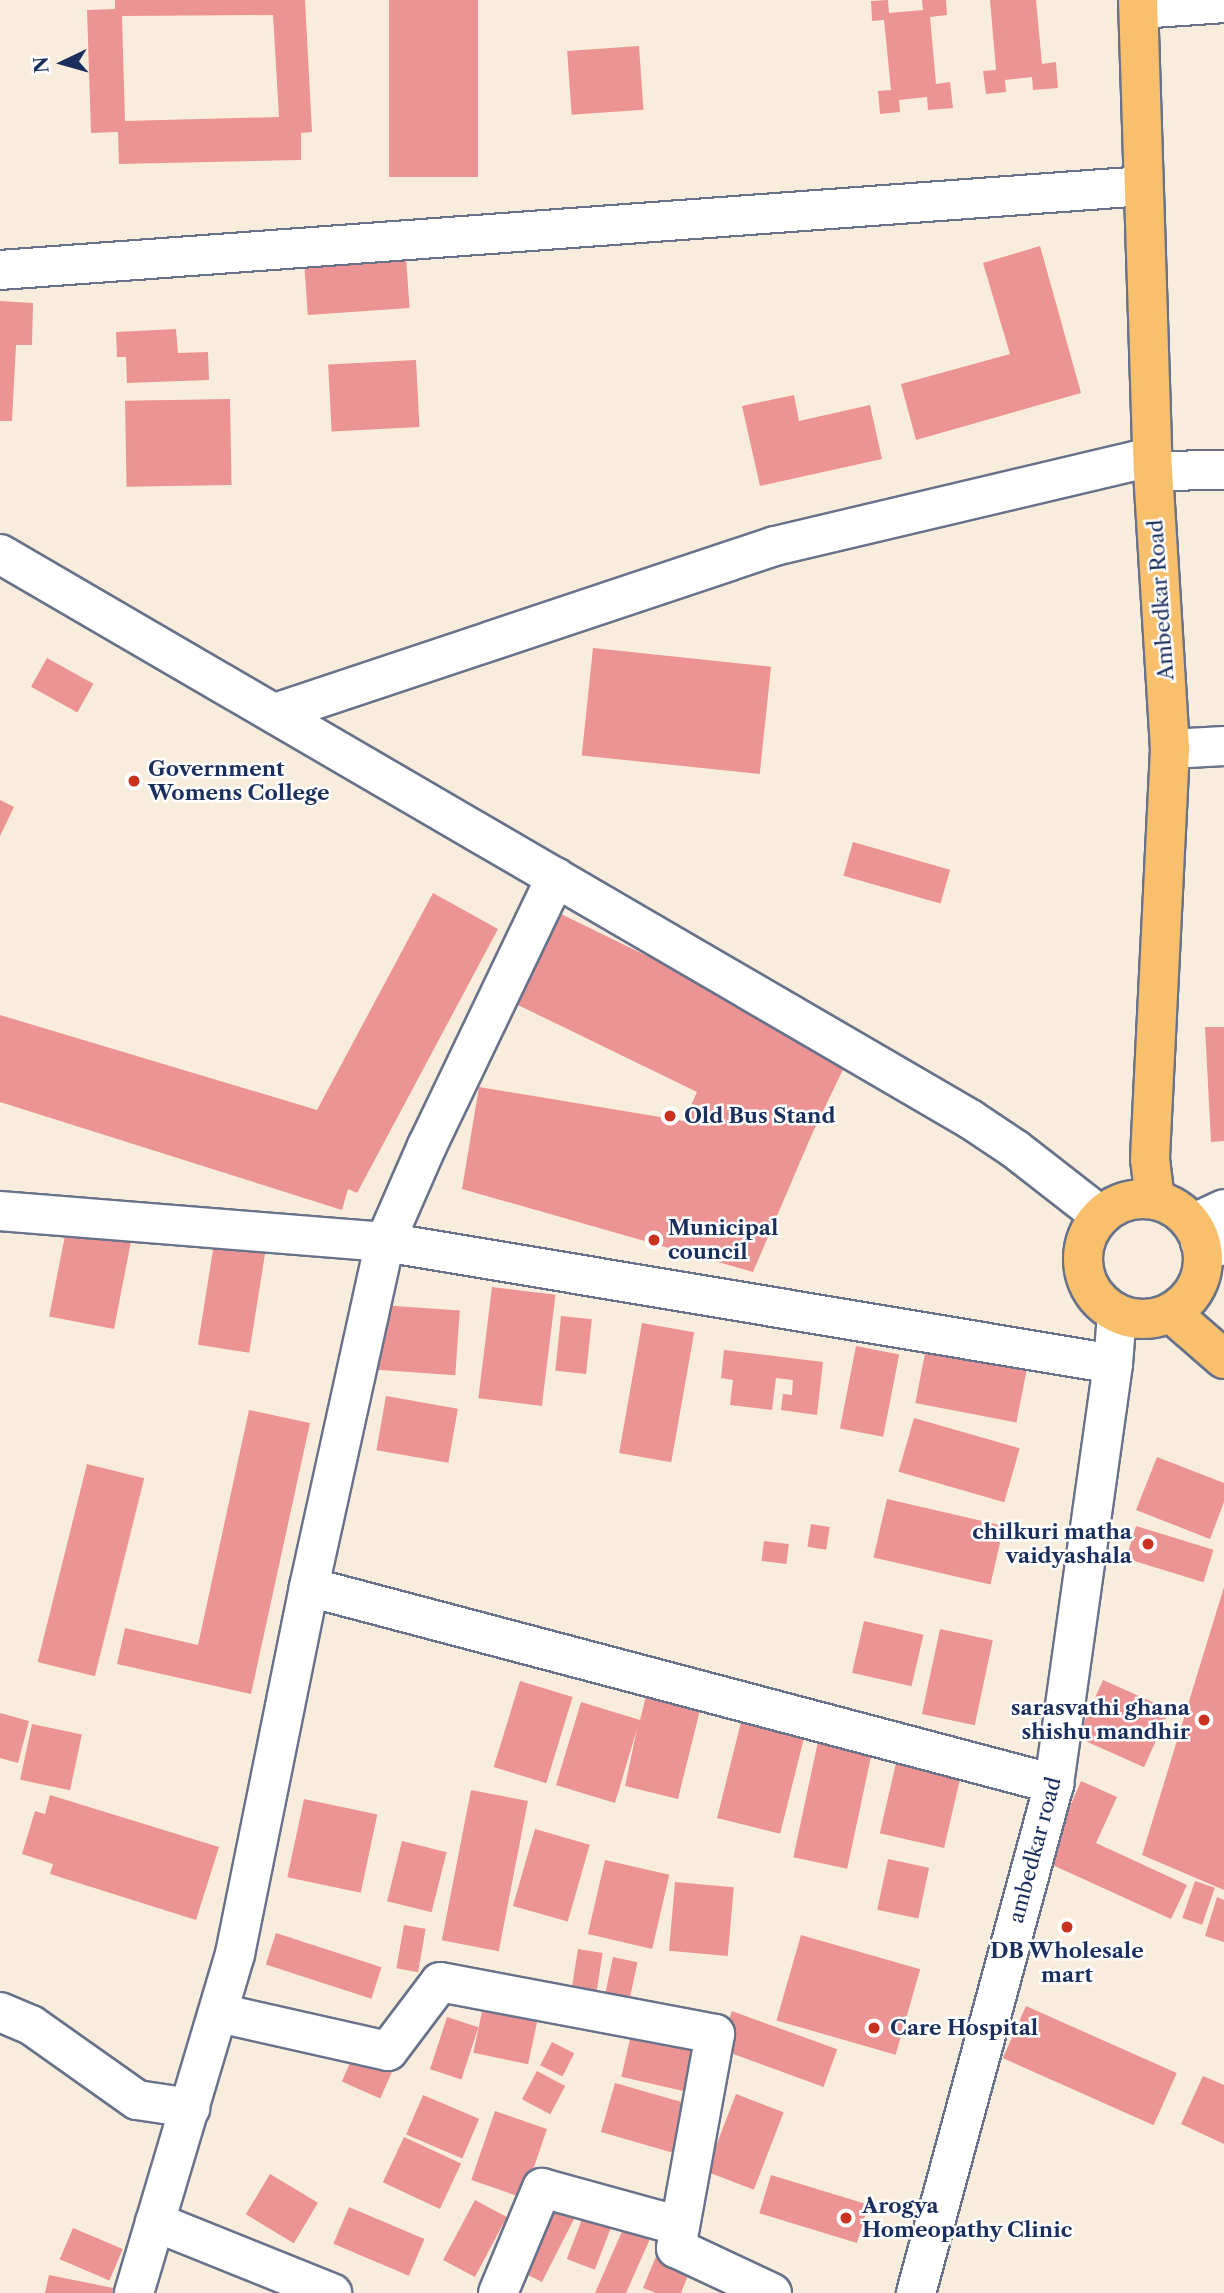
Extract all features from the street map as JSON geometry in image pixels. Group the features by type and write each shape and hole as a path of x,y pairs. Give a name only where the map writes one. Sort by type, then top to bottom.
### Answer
{"main road":[{"name":"Ambedkar Road","path":"1139,4 1153,464 1170,749 1150,1158 1155,1200"},
{"path":"1138,1199 1155,1200 1177,1209 1211,1244 1198,1283 1187,1300 1171,1313 1135,1319 1117,1314 1096,1295 1084,1270 1084,1251 1089,1233 1101,1216 1118,1205 1138,1199"},
{"path":"1171,1313 1224,1359"}],"street":[{"path":"1139,4 1224,3"},
{"path":"0,270 1143,186"},
{"path":"275,713 775,546 1153,464 1224,470"},
{"path":"0,554 970,1119 1015,1149 1101,1216"},
{"path":"1170,749 1224,746"},
{"path":"134,2293 235,1954 309,1587 385,1242 427,1146 556,877"},
{"path":"0,1211 385,1242 1113,1364"},
{"name":"ambedkar road","path":"916,2293 1055,1784 1113,1364 1117,1314"},
{"path":"309,1587 1055,1784"},
{"path":"219,2013 388,2051 440,1982 715,2034 676,2248 772,2293"},
{"path":"0,2012 31,2025 137,2100 190,2108"},
{"path":"498,2293 542,2188 680,2226"},
{"path":"155,2222 332,2293"}],"building":[{"path":"115,0 305,0 312,132 301,133 301,160 119,164 118,132 91,133 87,10 115,9","holes":["273,15 279,117 125,121 122,16"]},
{"path":"389,0 478,0 478,177 389,177"},
{"path":"888,0 889,13 923,10 922,0 946,0 947,15 930,17 936,84 950,82 953,108 928,110 927,97 899,100 900,112 880,114 878,91 891,90 884,20 872,21 871,1"},
{"path":"990,0 1036,0 1042,64 1056,62 1058,88 1033,90 1032,77 1005,80 1006,92 986,94 983,71 996,70"},
{"path":"639,46 643,110 572,115 567,51"},
{"path":"1040,246 1081,393 916,440 901,384 1010,354 983,263"},
{"path":"406,257 410,308 308,315 304,264"},
{"path":"0,301 33,303 32,345 16,345 12,421 0,421"},
{"path":"176,329 178,353 208,352 209,380 127,383 126,357 117,357 116,332"},
{"path":"416,360 420,427 332,432 328,365"},
{"path":"794,395 799,421 870,405 882,459 760,486 742,406"},
{"path":"230,399 232,485 127,487 125,401"},
{"path":"593,648 771,667 760,774 582,755"},
{"path":"47,658 93,684 77,713 31,687"},
{"path":"0,800 14,807 0,836"},
{"path":"853,842 950,870 940,903 843,876"},
{"path":"433,893 498,929 357,1193 348,1189 342,1210 0,1102 0,1015 317,1110"},
{"path":"561,914 850,1055 812,1134 753,1272 462,1189 479,1087 684,1121 697,1092 518,1005"},
{"path":"1205,1027 1224,1027 1224,1141 1211,1142"},
{"path":"66,1230 131,1243 114,1329 49,1316"},
{"path":"215,1237 266,1245 249,1353 198,1345"},
{"path":"492,1287 556,1295 542,1406 478,1398"},
{"path":"381,1305 460,1311 455,1375 376,1370"},
{"path":"561,1316 592,1319 586,1374 555,1371"},
{"path":"642,1323 694,1332 671,1462 619,1453"},
{"path":"856,1346 899,1354 883,1437 840,1428"},
{"path":"926,1348 1027,1368 1016,1423 915,1403"},
{"path":"724,1350 823,1362 817,1415 781,1410 783,1394 792,1395 793,1380 776,1378 772,1410 730,1405 733,1380 721,1378"},
{"path":"386,1396 458,1409 448,1463 376,1450"},
{"path":"249,1410 310,1423 251,1694 117,1664 125,1628 198,1645"},
{"path":"914,1418 1020,1448 1004,1502 899,1472"},
{"path":"1157,1457 1224,1483 1224,1502 1210,1539 1136,1510"},
{"path":"87,1464 144,1478 95,1676 38,1662"},
{"path":"887,1499 1004,1526 990,1584 874,1557"},
{"path":"811,1524 830,1527 826,1550 807,1547"},
{"path":"1136,1526 1213,1550 1204,1582 1126,1559"},
{"path":"764,1541 789,1544 786,1564 762,1561"},
{"name":"sarasvathi ghana shishu mandhir","path":"1224,1587 1224,1890 1142,1855"},
{"path":"864,1621 923,1635 912,1686 852,1673"},
{"path":"940,1629 993,1640 975,1725 922,1714"},
{"path":"1103,1680 1170,1710 1144,1767 1077,1738"},
{"path":"520,1681 573,1697 546,1783 494,1767"},
{"path":"646,1696 700,1710 678,1799 625,1786 637,1729 615,1803 556,1785 581,1702 640,1720"},
{"path":"0,1713 29,1721 18,1763 0,1758"},
{"path":"741,1722 804,1738 780,1834 717,1818"},
{"path":"32,1724 82,1735 70,1790 20,1780"},
{"path":"820,1732 874,1743 847,1869 793,1857"},
{"path":"896,1763 960,1778 944,1848 880,1833"},
{"path":"1081,1781 1117,1797 1096,1843 1187,1885 1171,1919 1046,1862"},
{"path":"471,1790 528,1801 499,1951 442,1940"},
{"path":"50,1795 219,1847 196,1920 50,1874 53,1864 22,1854 35,1811 45,1814"},
{"path":"304,1799 377,1815 361,1893 287,1877"},
{"path":"535,1829 590,1845 568,1922 513,1906"},
{"path":"402,1841 447,1852 432,1912 387,1901"},
{"path":"888,1859 929,1868 918,1919 877,1910"},
{"path":"605,1860 669,1875 652,1949 588,1934"},
{"path":"1195,1881 1215,1888 1202,1925 1182,1918"},
{"path":"675,1882 734,1887 728,1956 669,1951"},
{"path":"1217,1897 1224,1900 1224,1942 1205,1936"},
{"path":"404,1925 426,1929 418,1972 396,1968"},
{"path":"276,1933 382,1967 371,1999 266,1964"},
{"path":"801,1935 920,1969 896,2055 776,2021"},
{"path":"578,1949 603,1953 596,1994 571,1990"},
{"path":"613,1957 637,1962 629,2001 605,1996"},
{"path":"486,1993 541,2005 528,2064 473,2053"},
{"path":"1026,2006 1177,2073 1154,2125 1003,2058"},
{"path":"732,2011 837,2049 824,2087 718,2049"},
{"path":"447,2017 478,2027 461,2080 430,2069"},
{"path":"633,2026 709,2044 697,2094 621,2077"},
{"path":"552,2042 574,2053 562,2077 540,2065"},
{"path":"354,2054 392,2071 380,2098 342,2081"},
{"path":"537,2071 565,2086 550,2114 522,2099"},
{"path":"1203,2076 1224,2085 1224,2144 1181,2124"},
{"path":"615,2083 694,2106 680,2155 601,2132"},
{"path":"736,2094 784,2112 754,2190 706,2171"},
{"path":"423,2095 479,2119 462,2158 406,2135"},
{"path":"495,2111 547,2129 523,2198 471,2180"},
{"path":"404,2137 461,2164 440,2209 383,2182"},
{"path":"270,2174 318,2203 294,2243 246,2214"},
{"path":"771,2175 869,2205 857,2243 759,2213"},
{"path":"547,2197 577,2212 542,2282 512,2266"},
{"path":"475,2200 507,2217 475,2277 443,2260"},
{"path":"589,2201 617,2212 595,2270 567,2259"},
{"path":"349,2207 424,2239 409,2276 333,2244"},
{"path":"627,2220 653,2232 626,2293 595,2293"},
{"path":"73,2228 123,2249 109,2280 60,2259"},
{"path":"659,2249 693,2263 681,2293 656,2293 643,2288"},
{"path":"49,2275 113,2288 112,2293 45,2293"}],"place":[{"name":"Government Womens College","path":"134,781"},
{"name":"Old Bus Stand","path":"670,1116"},
{"name":"Municipal council","path":"654,1240"},
{"name":"chilkuri matha vaidyashala","path":"1148,1544"},
{"name":"sarasvathi ghana shishu mandhir","path":"1204,1720"},
{"name":"DB Wholesale mart","path":"1067,1927"},
{"name":"Care Hospital","path":"874,2028"},
{"name":"Arogya Homeopathy Clinic","path":"846,2218"}]}
